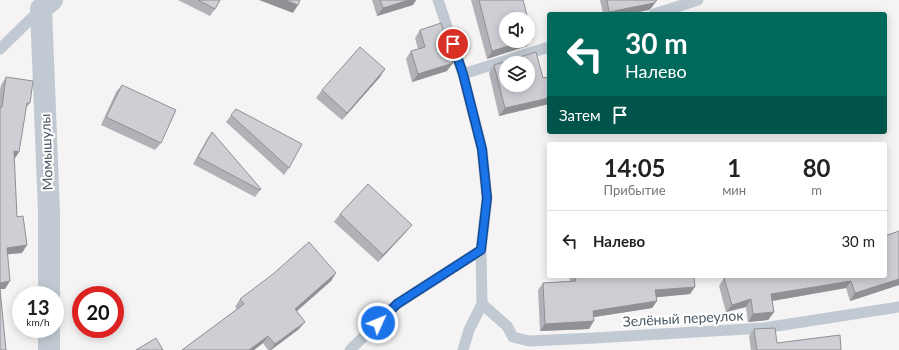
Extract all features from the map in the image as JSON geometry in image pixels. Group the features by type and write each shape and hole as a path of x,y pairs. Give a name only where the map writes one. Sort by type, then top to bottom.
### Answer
{"street":[{"name":"Момышулы","path":"47,4 49,286"},
{"path":"49,338 49,350"}],"lane":[{"path":"438,0 463,74 482,149 487,198 481,250 482,304 469,330 463,350"},
{"path":"660,12 698,0"},
{"path":"0,49 47,4"},
{"path":"463,74 547,48"},
{"path":"350,350 397,304 481,250"},
{"name":"Зелёный переулок","path":"482,304 506,326 513,337 530,341 764,328 899,307"}],"building":[{"path":"198,0 220,0 215,9"},
{"path":"285,0 300,0 298,5"},
{"path":"380,0 409,0 383,8"},
{"path":"479,0 523,0 526,12 499,12 499,48 502,48 492,51"},
{"path":"607,0 657,0 654,3 609,12"},
{"path":"441,23 453,63 418,74 411,51 425,47 420,30"},
{"path":"360,47 385,69 347,113 322,90"},
{"path":"536,52 543,78 547,77 547,98 505,108 501,92 535,92 535,56 523,56"},
{"path":"499,63 499,85 494,65"},
{"path":"6,77 33,81 30,103 27,103 19,152 14,151 17,217 23,216 27,245 7,248 10,281 0,283 0,107 2,107"},
{"path":"122,85 176,110 161,143 106,117"},
{"path":"236,109 302,144 289,168 231,115"},
{"path":"212,132 261,189 260,190 198,157"},
{"path":"368,184 412,225 383,255 340,214"},
{"path":"899,231 899,279 855,293 851,281 771,294 774,312 753,314 751,299 732,305 724,278 887,278 887,235"},
{"path":"309,242 336,273 295,309 305,322 275,344 268,336 249,350 182,350 244,304 240,299 273,274"},
{"path":"575,278 694,278 695,287 655,290 657,301 593,311 594,321 545,324 543,283 576,281"},
{"path":"0,289 6,350 0,350"},
{"path":"775,328 777,343 840,335 841,350 757,350 754,329"},
{"path":"156,338 163,350 136,350"}],"route":[{"path":"378,323 397,304 481,250 487,198 482,149 463,74 453,44"}]}
